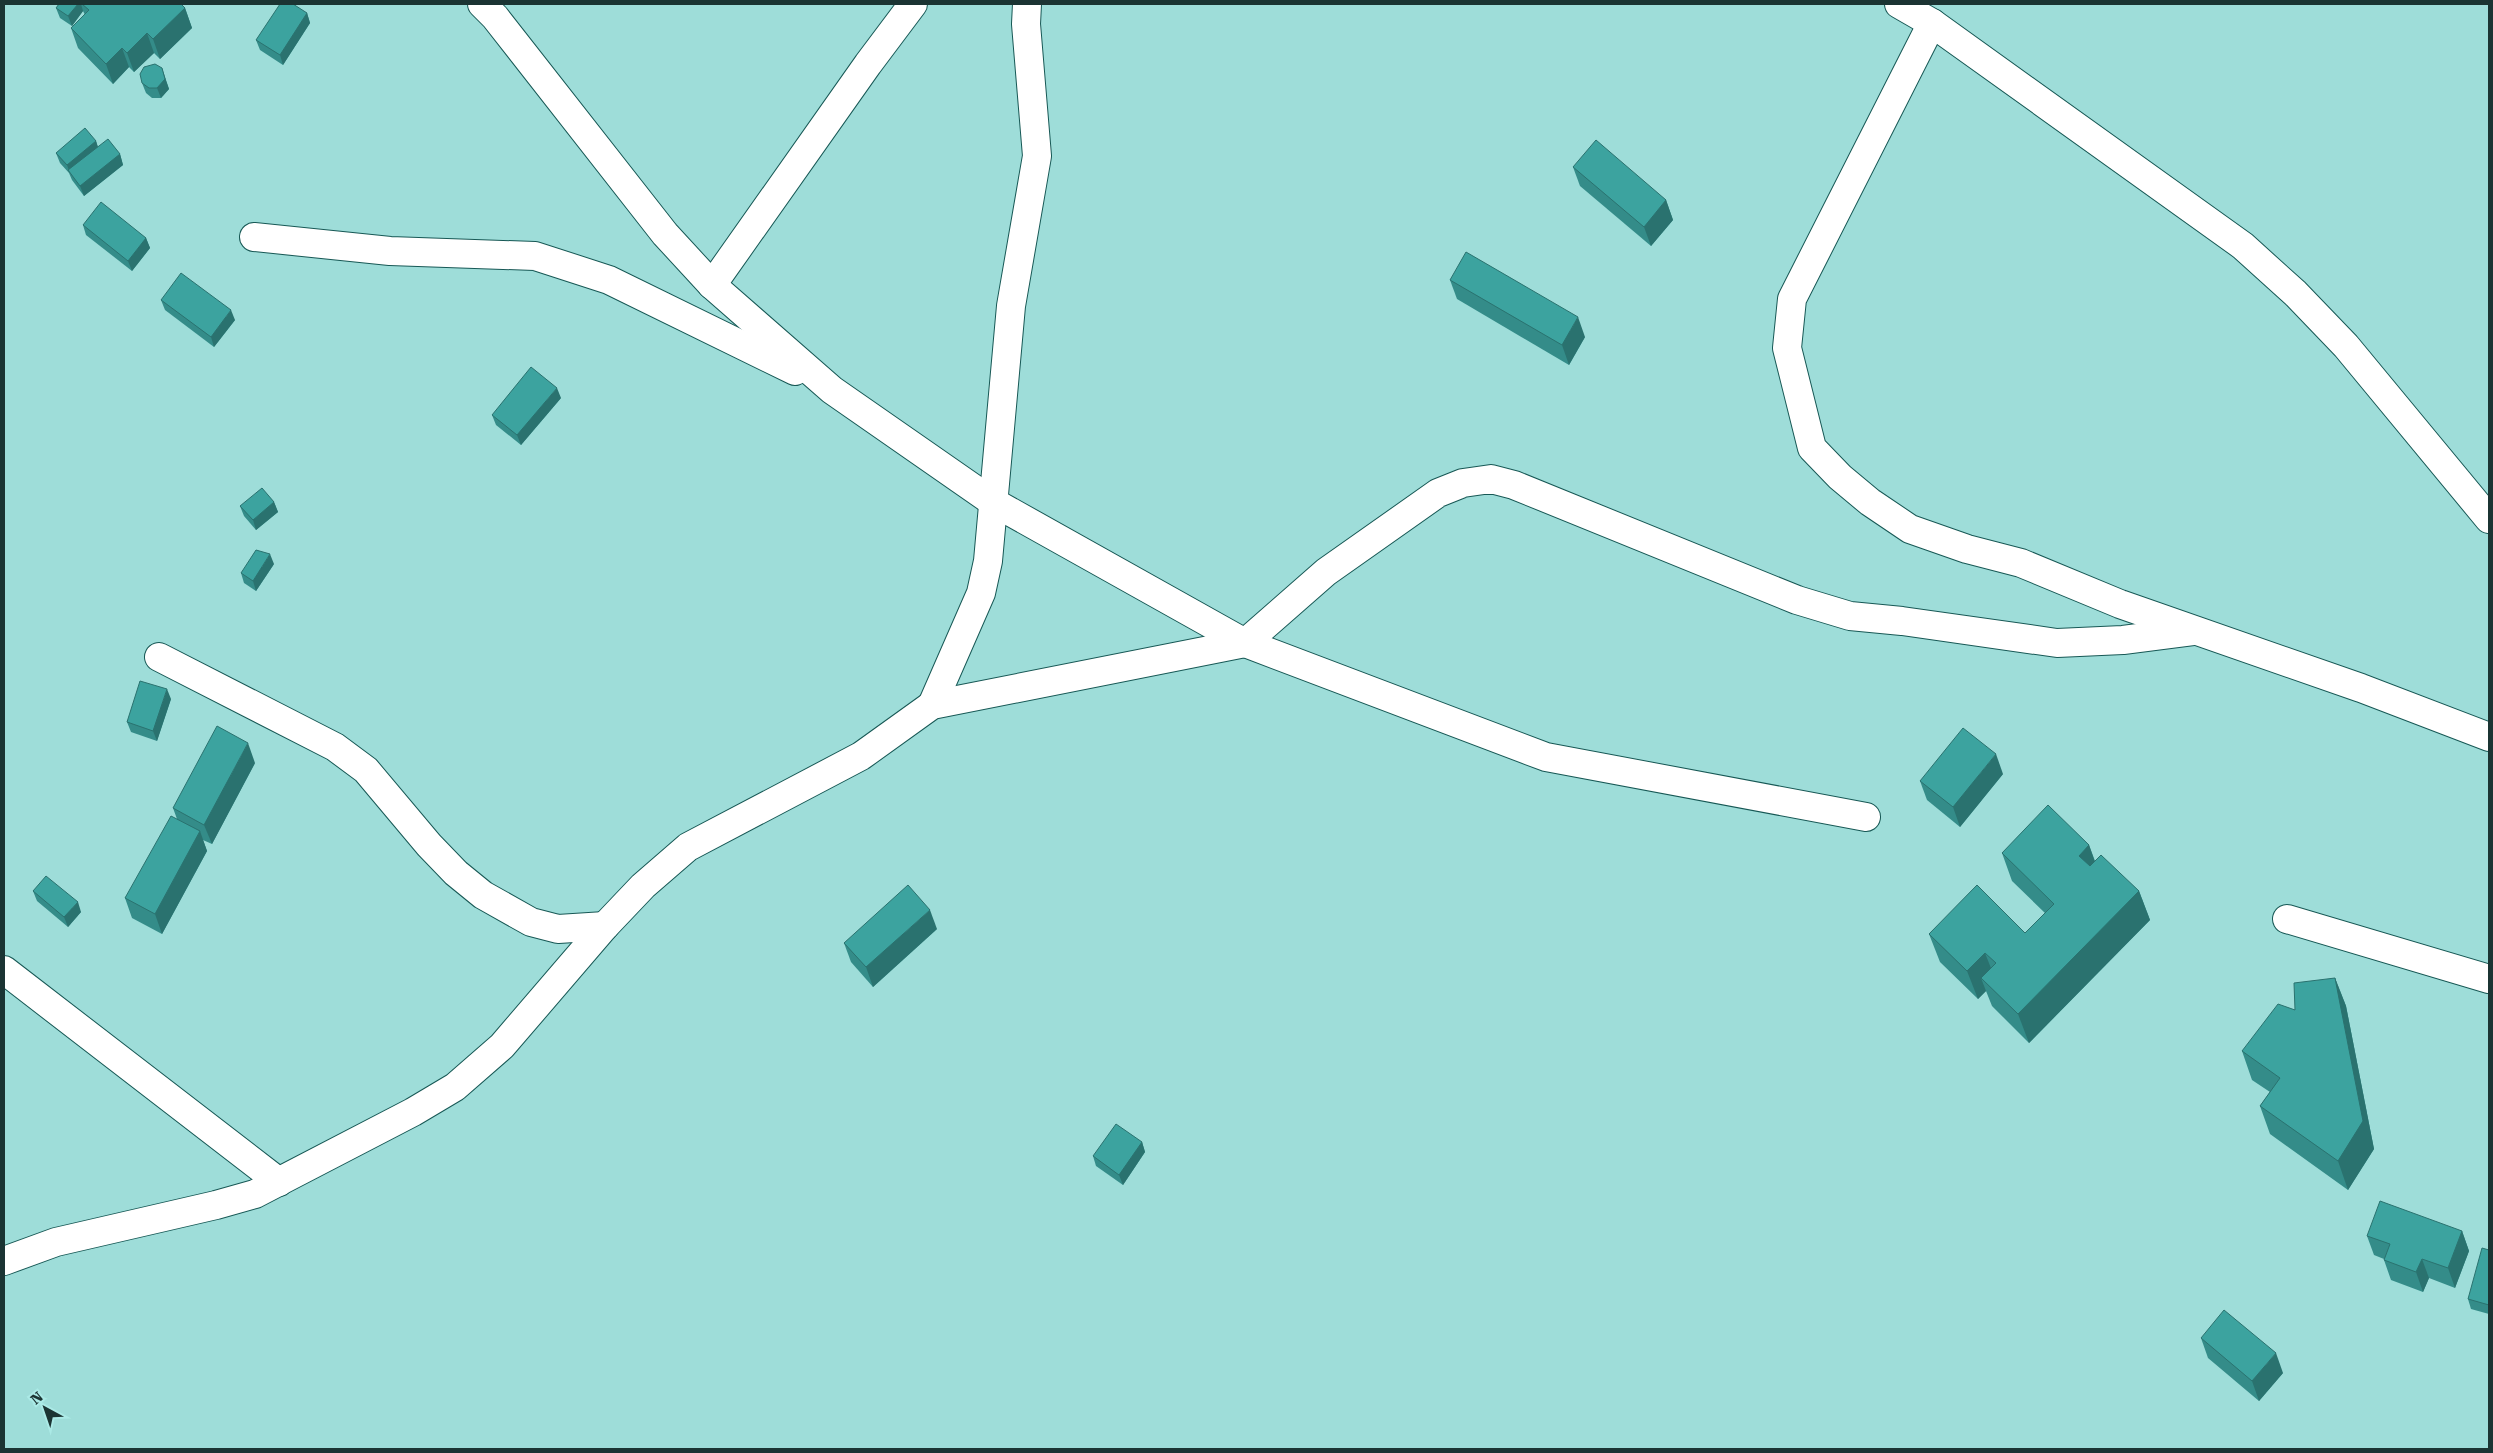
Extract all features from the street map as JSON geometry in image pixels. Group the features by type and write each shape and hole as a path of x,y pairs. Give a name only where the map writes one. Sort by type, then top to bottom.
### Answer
{"street":[{"path":"482,4 495,17 666,234 712,285 832,390 993,502 1245,643 1546,757 1866,817"},
{"path":"712,285 868,64 913,4"},
{"path":"932,705 981,593 988,561 1011,306 1038,156 1026,24 1027,4"},
{"path":"1899,4 1932,23 2243,246 2295,293 2346,346 2489,520"},
{"path":"1932,23 1792,299 1787,348 1812,448 1840,477 1870,502 1910,529 1966,549 2021,563 2193,631 2361,688 2489,736"},
{"path":"254,237 390,251 535,256 609,280 832,390"},
{"path":"4,1261 56,1242 216,1205 255,1194 413,1112 455,1087 502,1046 605,926 643,886 688,847 861,756 932,705 1245,643 1326,572 1438,492 1463,483 1491,479 1514,485 1797,600 1850,616 1902,621 2057,643 2123,640 2193,631"},
{"path":"159,657 335,747 366,770 429,845 456,873 483,895 531,922 558,929 605,926"},
{"path":"2287,919 2489,979"},
{"path":"4,970 279,1182"}],"building":[{"path":"59,4 78,4 68,16 56,8"},
{"path":"82,4 181,4 185,8 153,39 147,33 127,53 122,48 106,64 71,28 89,10"},
{"path":"280,4 293,4 307,13 280,55 256,40"},
{"path":"155,64 162,68 165,79 157,88 149,88 142,83 140,74 144,67"},
{"path":"85,128 96,141 67,165 56,153"},
{"path":"108,139 120,154 80,186 68,170"},
{"path":"1596,140 1666,200 1644,227 1573,167"},
{"path":"101,202 146,238 128,261 83,225"},
{"path":"1466,252 1578,317 1562,345 1450,280"},
{"path":"181,273 231,310 211,337 161,300"},
{"path":"531,367 557,388 517,435 492,415"},
{"path":"262,488 274,502 253,520 240,506"},
{"path":"256,550 270,554 253,581 241,573"},
{"path":"140,681 167,689 153,731 127,722"},
{"path":"217,726 248,743 204,825 173,808"},
{"path":"1963,728 1996,754 1953,807 1920,781"},
{"path":"2048,805 2089,845 2079,856 2090,866 2101,855 2139,891 2018,1014 1981,978 1996,963 1985,953 1967,971 1929,934 1977,885 2025,933 2054,904 2002,853"},
{"path":"171,816 200,831 155,914 125,898"},
{"path":"46,876 78,902 64,917 33,891"},
{"path":"908,885 930,910 866,967 844,943"},
{"path":"2335,978 2363,1121 2338,1161 2260,1106 2280,1078 2242,1051 2278,1004 2295,1010 2294,983"},
{"path":"1116,1124 1142,1142 1119,1175 1093,1156"},
{"path":"2380,1201 2462,1231 2448,1268 2422,1259 2416,1272 2384,1260 2390,1244 2367,1236"},
{"path":"2482,1248 2489,1250 2489,1305 2468,1299"},
{"path":"2224,1310 2276,1353 2252,1381 2201,1338"}]}
